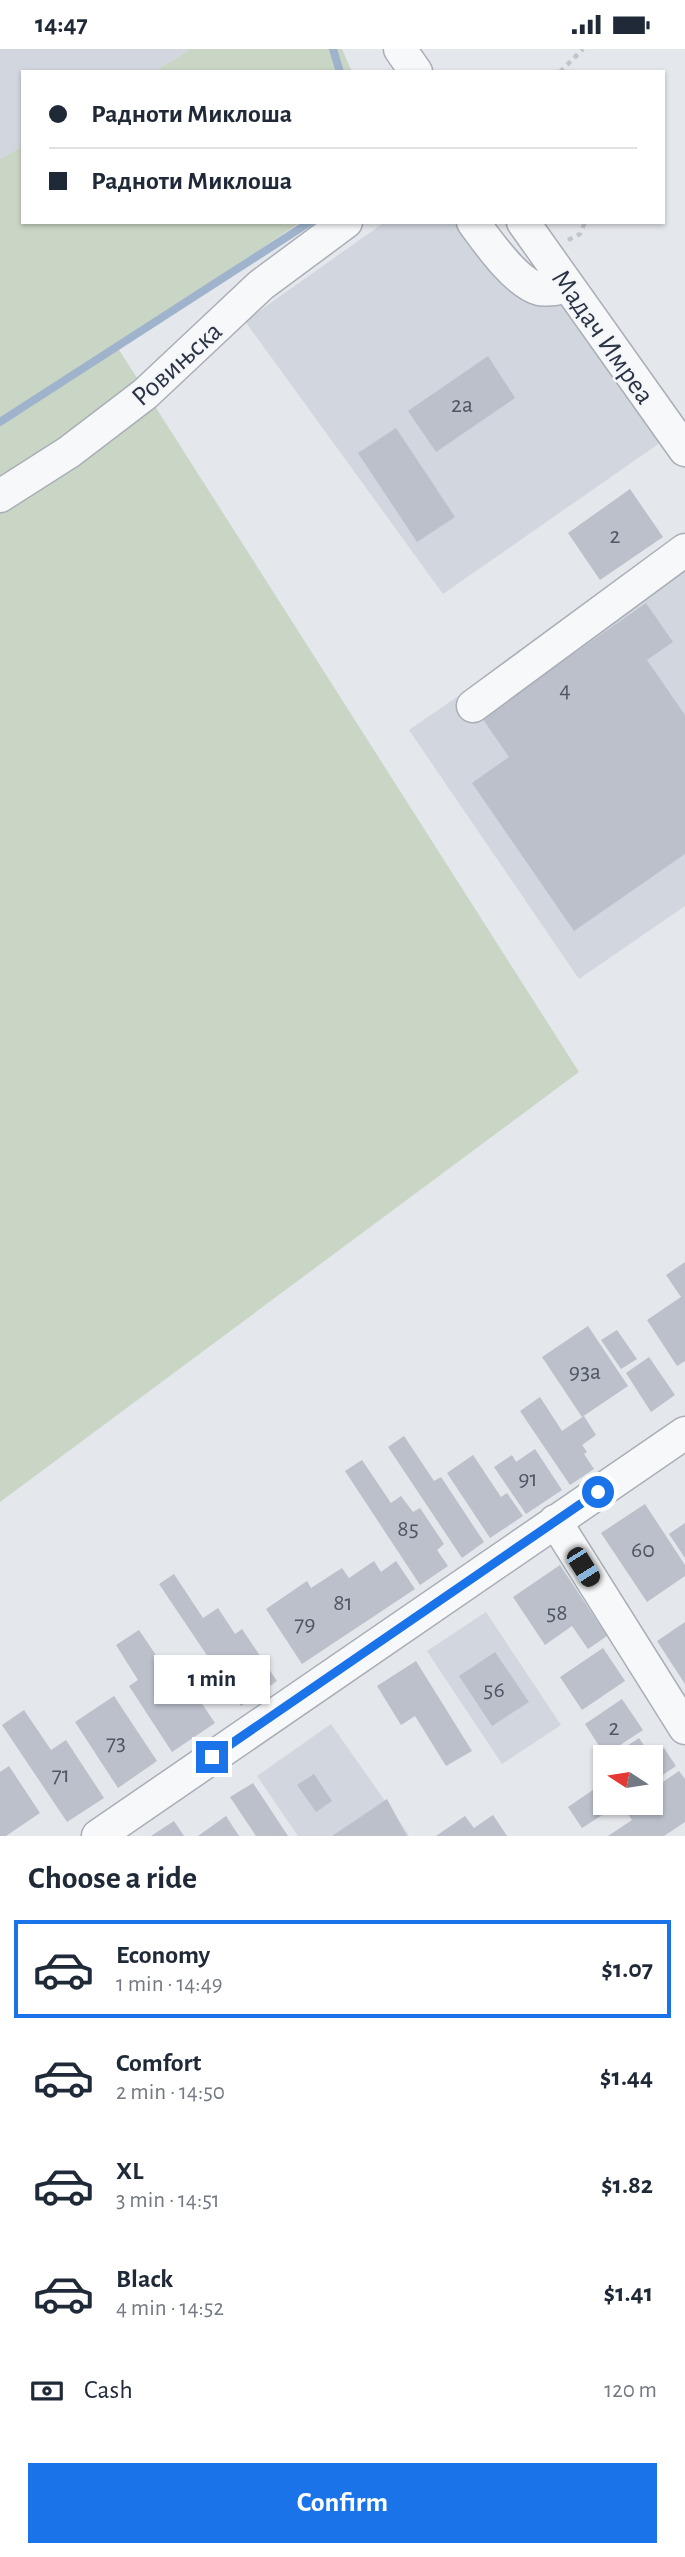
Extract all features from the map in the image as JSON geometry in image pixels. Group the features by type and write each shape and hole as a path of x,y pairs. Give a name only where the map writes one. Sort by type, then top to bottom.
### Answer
{"street":[{"path":"400,49 415,70"},
{"name":"Ровињска","path":"0,496 69,452 145,394 261,285 342,224"},
{"path":"474,224 490,246 519,276 538,289 555,289 565,281"},
{"name":"Мадач Имреа","path":"524,224 685,450"},
{"path":"474,706 685,550"},
{"path":"98,1836 685,1433"},
{"path":"555,1521 685,1728"}],"path":[{"path":"562,70 583,49"},
{"path":"557,245 580,234 584,224"}],"shaded area":[{"path":"0,49 187,49 188,51 156,70 21,70 21,147 0,159"},
{"path":"382,224 457,224 521,290 546,305 578,308 664,440 443,594 245,321"},
{"path":"685,540 685,906 579,979 409,730"},
{"path":"486,1612 561,1725 502,1764 427,1651"},
{"path":"331,1724 409,1835 298,1836 257,1776"}],"green space":[{"path":"187,49 342,49 351,70 156,70 188,51"},
{"path":"21,147 21,224 298,224 116,345 579,1072 0,1502 0,159"}],"building":[{"path":"488,356 515,398 436,452 408,411"},
{"path":"396,428 455,517 417,542 358,453"},
{"path":"630,489 663,537 600,580 568,533"},
{"path":"646,603 673,642 647,660 685,715 685,854 574,931 472,783 509,757 482,718"},
{"path":"685,1262 685,1361 677,1366 647,1320 681,1297 666,1275"},
{"path":"588,1326 628,1386 582,1417 542,1357"},
{"path":"617,1330 637,1359 621,1369 601,1340"},
{"path":"649,1357 675,1395 651,1412 626,1373"},
{"path":"540,1397 562,1431 584,1416 596,1435 582,1445 587,1452 584,1454 594,1469 570,1485 520,1411"},
{"path":"404,1436 434,1481 441,1477 484,1542 462,1558 388,1447"},
{"path":"535,1449 562,1490 526,1514 494,1467 512,1455 516,1462"},
{"path":"473,1455 501,1497 507,1493 523,1516 490,1538 447,1473"},
{"path":"362,1460 391,1503 401,1496 413,1512 420,1508 444,1544 437,1550 448,1566 420,1585 345,1471"},
{"path":"645,1504 685,1565 685,1576 647,1602 601,1533"},
{"path":"685,1523 685,1558 669,1534"},
{"path":"374,1561 381,1572 396,1561 415,1589 302,1664 266,1609 307,1581 311,1588 342,1568 349,1578"},
{"path":"560,1565 607,1636 588,1649 572,1626 545,1645 513,1597"},
{"path":"174,1574 203,1618 218,1608 235,1634 242,1629 277,1681 241,1706 159,1584"},
{"path":"685,1622 685,1684 657,1641"},
{"path":"139,1630 162,1664 171,1658 215,1723 172,1752 129,1686 138,1680 116,1645"},
{"path":"603,1648 625,1681 582,1710 560,1677"},
{"path":"495,1652 529,1702 492,1726 459,1676"},
{"path":"416,1661 472,1751 446,1766 415,1716 401,1725 377,1686"},
{"path":"114,1696 157,1761 118,1788 75,1722"},
{"path":"622,1699 643,1730 620,1745 599,1745 585,1724"},
{"path":"24,1710 51,1750 66,1740 104,1798 67,1822 2,1725"},
{"path":"639,1738 644,1745 628,1745"},
{"path":"664,1748 676,1766 663,1775 663,1749"},
{"path":"9,1766 40,1813 6,1836 0,1836 0,1772"},
{"path":"679,1771 685,1779 685,1822 664,1836 608,1836 632,1820 629,1815 663,1815 663,1782"},
{"path":"314,1774 332,1801 316,1812 297,1785"},
{"path":"253,1783 288,1836 256,1836 230,1797"},
{"path":"593,1790 593,1815 602,1815 582,1828 568,1807"},
{"path":"387,1799 407,1836 332,1836"},
{"path":"493,1815 507,1836 436,1836 465,1816 474,1828"},
{"path":"226,1816 239,1836 198,1836"},
{"path":"174,1821 184,1836 151,1836"}],"waterway":[{"path":"333,49 339,70"},
{"path":"0,422 307,224"}],"route":[{"path":"212,1757 598,1492"}]}
